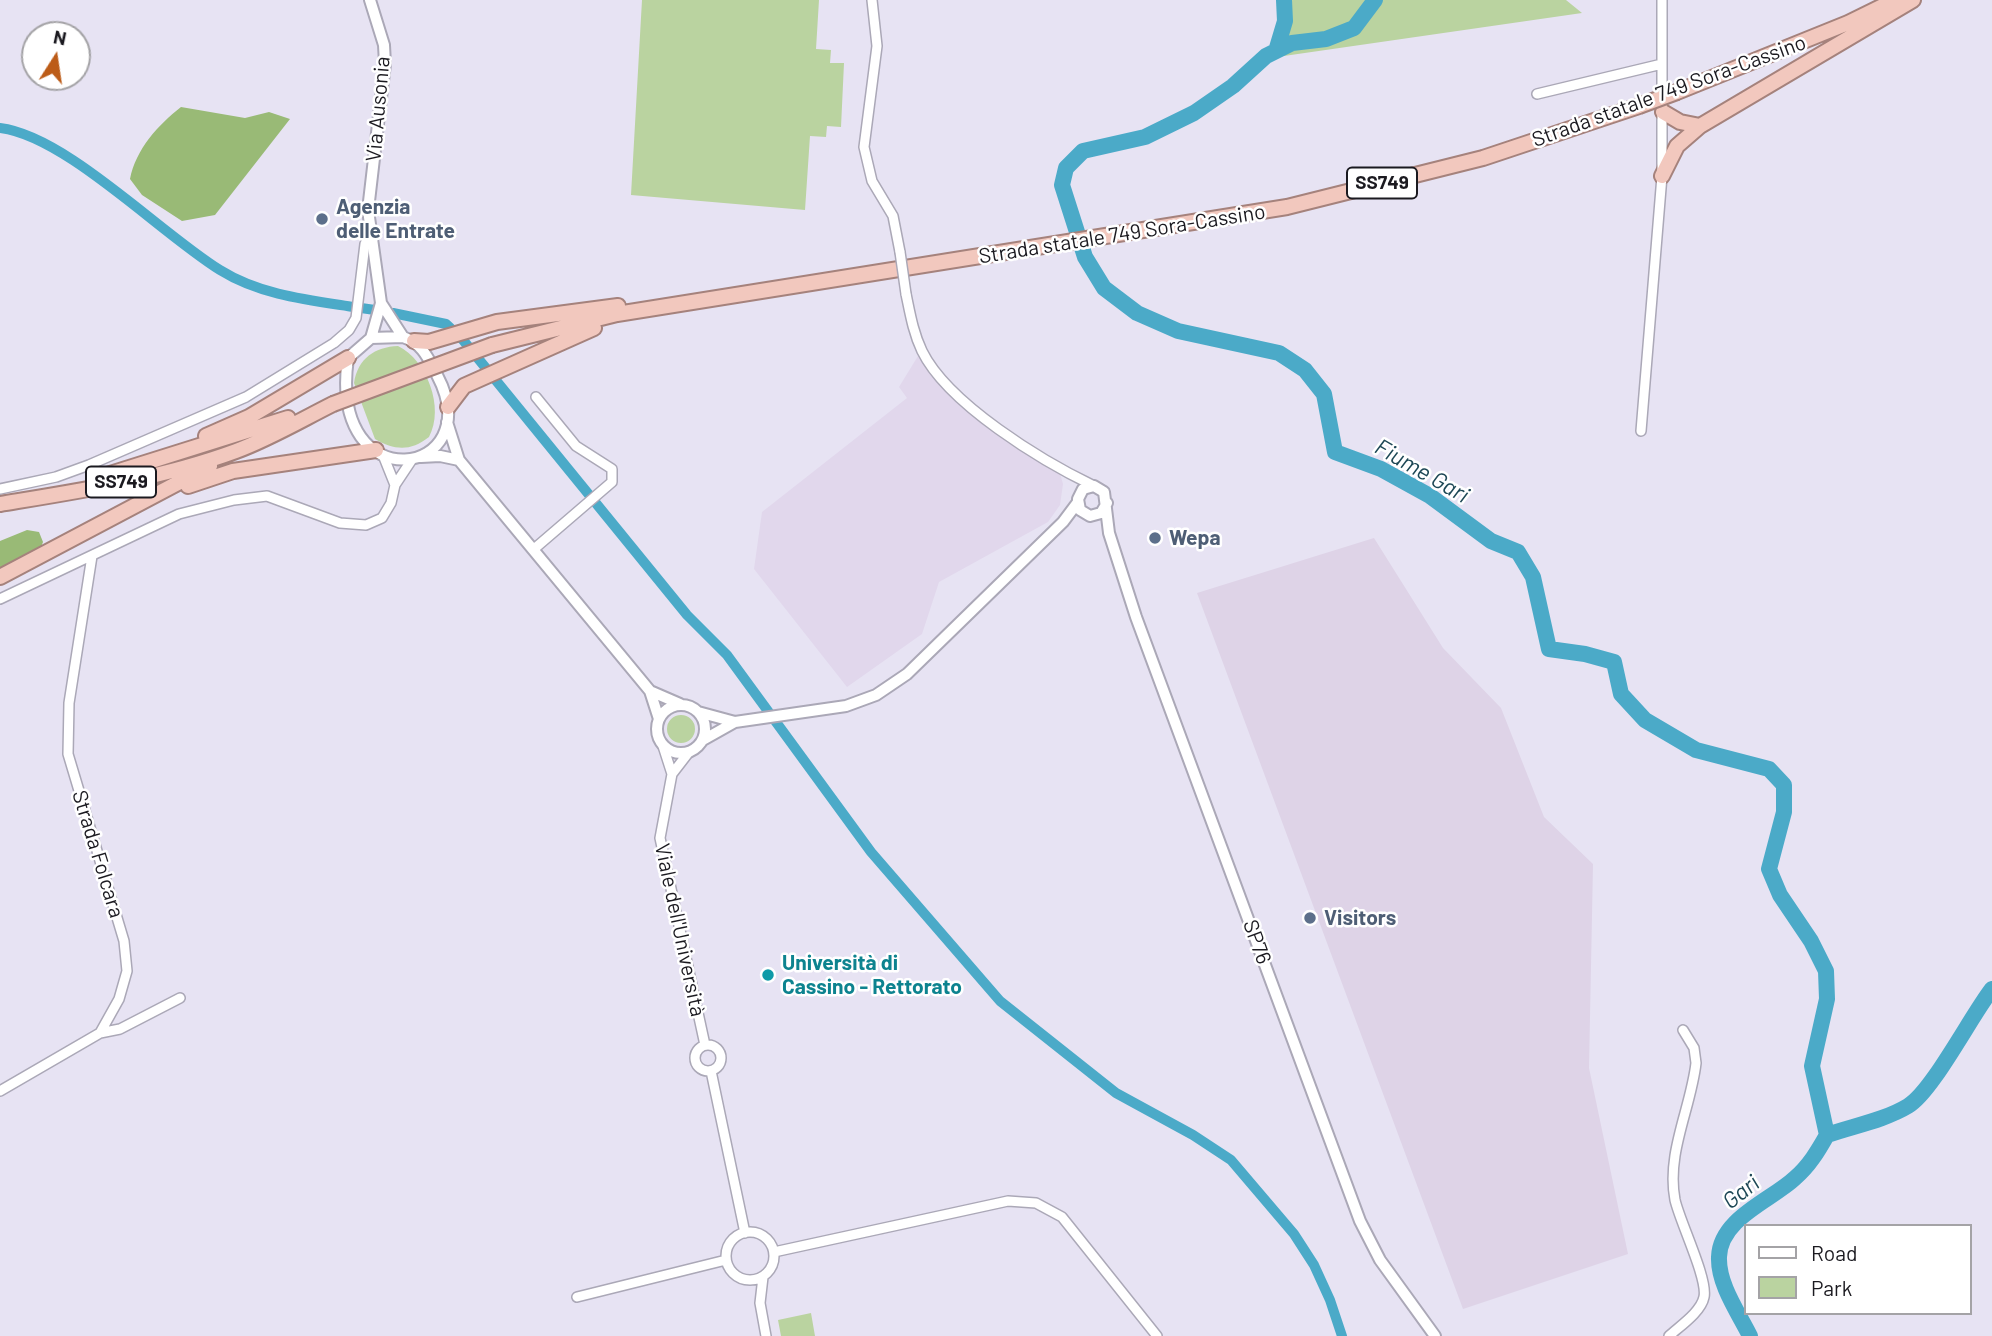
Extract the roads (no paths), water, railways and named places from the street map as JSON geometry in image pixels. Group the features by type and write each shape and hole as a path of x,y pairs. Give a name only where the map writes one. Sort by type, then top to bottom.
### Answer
{"highway":[{"name":"Strada statale 749 Sora-Cassino","path":"0,498 120,471 333,404 492,345 617,314 1120,236 1287,207 1483,158 1677,92 1848,23 1895,0"},
{"path":"1662,176 1677,146 1700,126 1913,0"},
{"path":"1663,113 1680,122 1700,126"},
{"path":"409,339 436,340 484,325 609,307 683,302"},
{"path":"448,415 464,386 591,329 683,302"},
{"path":"120,471 249,417 348,358"},
{"name":"Strada statale 749 Sora-Cassino","path":"0,504 147,476 239,450 333,404"},
{"path":"0,577 239,450"},
{"path":"135,507 233,471 379,453"}],"street":[{"name":"Via Ausonia","path":"370,0 384,45 385,64 369,191 371,233 381,303 371,338"},
{"path":"873,0 877,47 864,148 872,181 893,216 912,327 923,352 942,380 965,403 1070,475 1104,492 1107,503 1101,513 1063,522"},
{"path":"1641,431 1662,176 1662,0"},
{"path":"1537,94 1662,64"},
{"path":"0,489 56,477 89,465 246,397 334,343 349,330 356,318 365,244 371,233"},
{"name":"Via Ausonia","path":"381,303 409,339"},
{"path":"459,460 440,456 391,461 367,444 352,422 344,382 348,358 371,338 409,339 423,348 441,382 459,460 650,691 659,719 657,733 663,746 676,753 688,752 735,722 846,706 876,695 907,674 1063,522 1083,489 1094,486"},
{"path":"534,550 614,478 612,469 576,446 536,397"},
{"path":"0,599 179,514 256,497 267,496 340,523 366,525 382,517 391,503 395,485 415,459 439,443 448,415"},
{"path":"379,453 395,485"},
{"path":"1070,475 1079,499"},
{"name":"SP76","path":"1079,499 1080,510 1109,533"},
{"name":"SP76","path":"1107,503 1109,533 1136,617 1360,1221 1380,1261 1435,1336"},
{"name":"Strada Folcara","path":"92,556 69,703 68,754 124,941 127,971 119,999 100,1033"},
{"path":"650,691 698,712 735,722"},
{"path":"659,719 668,709 681,705"},
{"path":"698,712 705,725 703,740"},
{"name":"Viale dell'Università","path":"663,746 672,774"},
{"name":"Viale dell'Università","path":"688,752 672,774 660,838 705,1045"},
{"path":"0,1091 100,1033 120,1028 180,998"},
{"path":"1669,1336 1699,1307 1704,1296 1703,1280 1685,1236 1672,1181 1696,1063 1694,1048 1683,1030"},
{"path":"705,1045 715,1046 721,1053 721,1062 711,1071 699,1068 695,1061 698,1049 705,1045"},
{"path":"711,1071 745,1233"},
{"path":"774,1252 1008,1200 1036,1203 1062,1217 1157,1336"},
{"path":"763,1277 748,1280 734,1274 726,1260 732,1240 745,1233 764,1236 774,1252 772,1266 763,1277 760,1303 766,1336"},
{"path":"577,1297 726,1260"},
{"path":"748,1280 760,1303"}],"waterway":[{"path":"1276,51 1285,21 1284,0"},
{"name":"Fiume Gari","path":"1375,0 1354,28 1326,39 1292,43 1266,56 1233,86 1194,113 1145,137 1083,151 1066,168 1062,185 1085,257 1104,288 1137,313 1178,331 1279,353 1305,370 1324,394 1335,452 1381,469 1430,496 1491,541 1518,552 1533,577 1549,649 1585,654 1614,662 1621,694 1645,720 1696,750 1769,769 1784,785 1784,812 1769,869 1780,895 1811,941 1826,971 1827,999 1812,1066 1827,1135"},
{"path":"0,128 26,135 54,148 112,188 196,254 235,278 268,291 354,307"},
{"path":"361,308 375,310"},
{"path":"393,313 446,324 463,340 687,615 727,655 871,852 1000,1001 1116,1093 1193,1135 1231,1160 1294,1234 1314,1265 1342,1336"},
{"path":"1827,1135 1889,1115 1918,1098 1940,1070 1992,989"},
{"name":"Gari","path":"1750,1336 1722,1277 1719,1257 1722,1243 1737,1221 1800,1173 1827,1135"}],"place":[{"name":"Agenzia delle Entrate","path":"322,219"},
{"name":"Wepa","path":"1155,538"},
{"name":"Visitors","path":"1310,918"},
{"name":"Università di Cassino - Rettorato","path":"768,975"}]}
